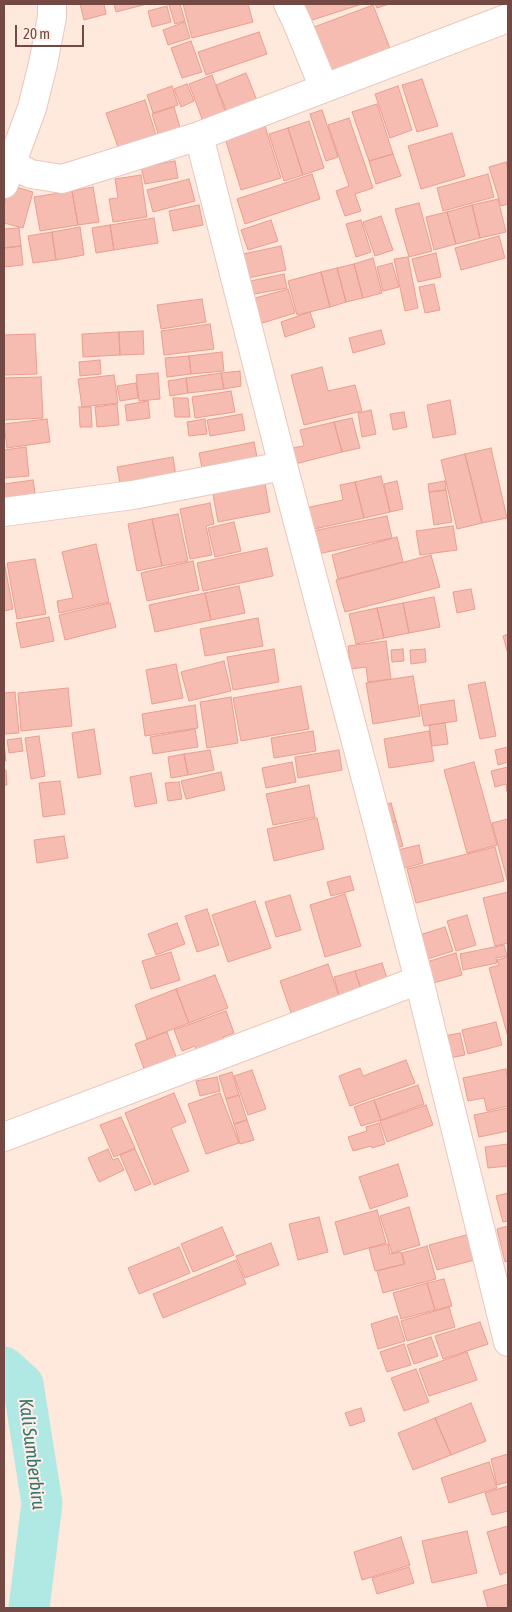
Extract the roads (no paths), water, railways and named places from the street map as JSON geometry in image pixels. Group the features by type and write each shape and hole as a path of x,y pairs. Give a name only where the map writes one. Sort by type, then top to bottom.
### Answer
{"street":[{"path":"52,4 52,18 44,64 13,170 62,178 200,136 508,18"},
{"path":"288,4 324,88"},
{"path":"200,136 283,466 419,980 499,1266 508,1342"},
{"path":"4,512 133,495 283,466"},
{"path":"4,1137 419,980"}],"waterway":[{"name":"Kali Sumberbiru","path":"4,1367 23,1384 42,1503 29,1608"}]}
